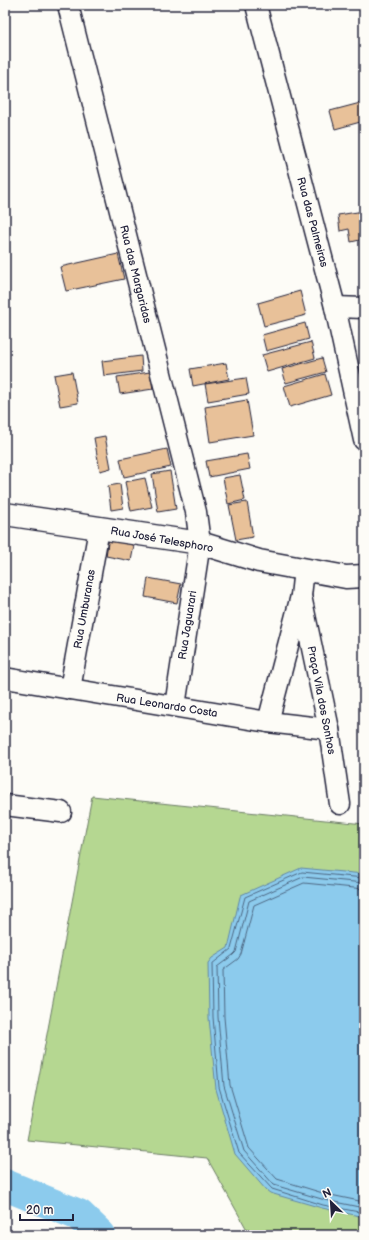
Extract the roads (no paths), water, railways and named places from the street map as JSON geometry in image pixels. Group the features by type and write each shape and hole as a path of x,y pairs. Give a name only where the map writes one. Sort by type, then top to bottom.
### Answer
{"street":[{"name":"Rua das Margaridas","path":"68,5 196,512 200,543"},
{"name":"Rua das Palmeiras","path":"256,5 335,306 364,440"},
{"path":"335,306 364,308"},
{"name":"Rua José Telesphoro","path":"5,514 200,543 258,561 346,576 364,576"},
{"name":"Rua Umburanas","path":"70,689 99,529"},
{"name":"Rua Jaguarari","path":"175,706 200,543"},
{"name":"Praça Vila dos Sonhos","path":"268,722 301,596 304,570"},
{"name":"Praça Vila dos Sonhos","path":"301,596 329,729 340,804"},
{"name":"Rua Leonardo Costa","path":"5,678 268,722 329,729"},
{"path":"5,805 61,812"}],"water":[{"path":"301,868 364,874 364,1217 322,1208 270,1193 266,1190 235,1154 216,1089 209,1018 208,963 212,958 228,948 241,895"}],"waterway":[{"path":"5,1185 79,1215 100,1235"}]}
